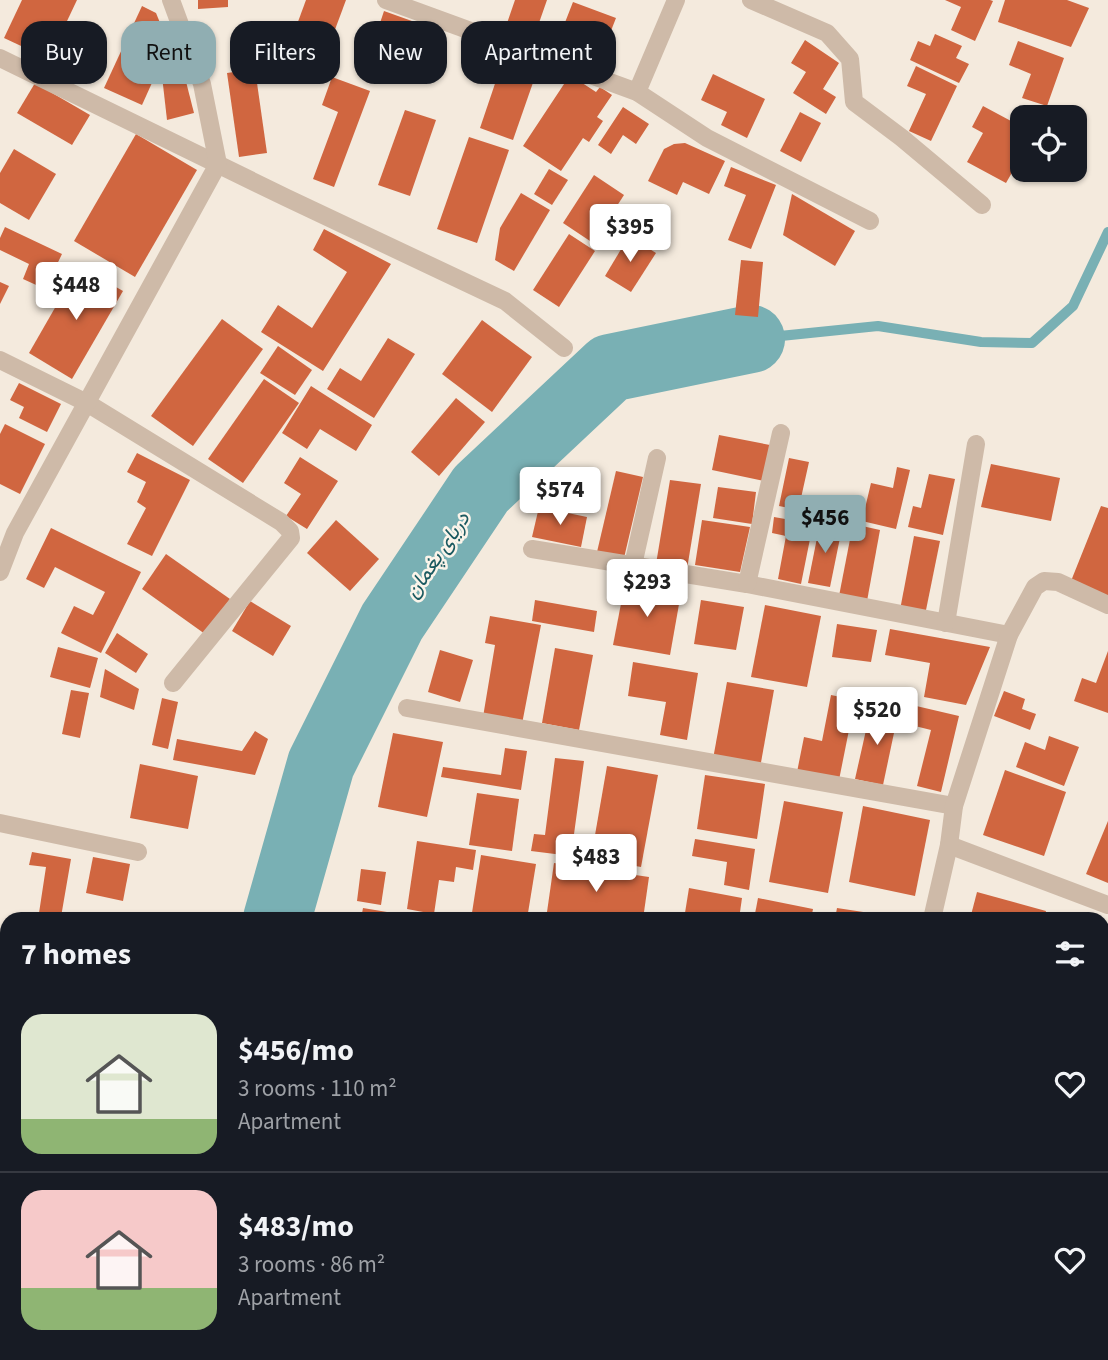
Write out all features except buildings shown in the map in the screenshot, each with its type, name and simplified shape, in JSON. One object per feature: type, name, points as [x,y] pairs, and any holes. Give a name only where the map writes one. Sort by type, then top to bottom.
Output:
[{"type":"street","points":[[0,572],[15,533],[218,164],[202,84],[171,0]]},
{"type":"street","points":[[386,0],[637,92],[707,138],[870,221]]},
{"type":"street","points":[[637,92],[676,0]]},
{"type":"street","points":[[751,0],[827,33],[850,59],[854,102],[982,205]]},
{"type":"street","points":[[0,58],[505,301],[564,348]]},
{"type":"street","points":[[0,360],[87,403],[281,522],[290,531],[291,538],[173,683]]},
{"type":"street","points":[[747,584],[781,433]]},
{"type":"street","points":[[946,623],[976,444]]},
{"type":"street","points":[[633,565],[657,458]]},
{"type":"street","points":[[532,549],[747,584],[1009,635]]},
{"type":"street","points":[[934,912],[949,845],[954,806],[1009,635],[1035,587],[1044,581],[1058,583],[1108,605]]},
{"type":"street","points":[[407,708],[954,806]]},
{"type":"street","points":[[0,823],[138,852]]},
{"type":"street","points":[[949,845],[1108,905]]},
{"type":"waterway","points":[[751,339],[878,326],[981,342],[1032,343],[1073,306],[1108,232]]},
{"type":"waterway","name":"دریای پغمان","points":[[279,912],[321,764],[392,622],[481,489],[610,368],[751,339]]}]
